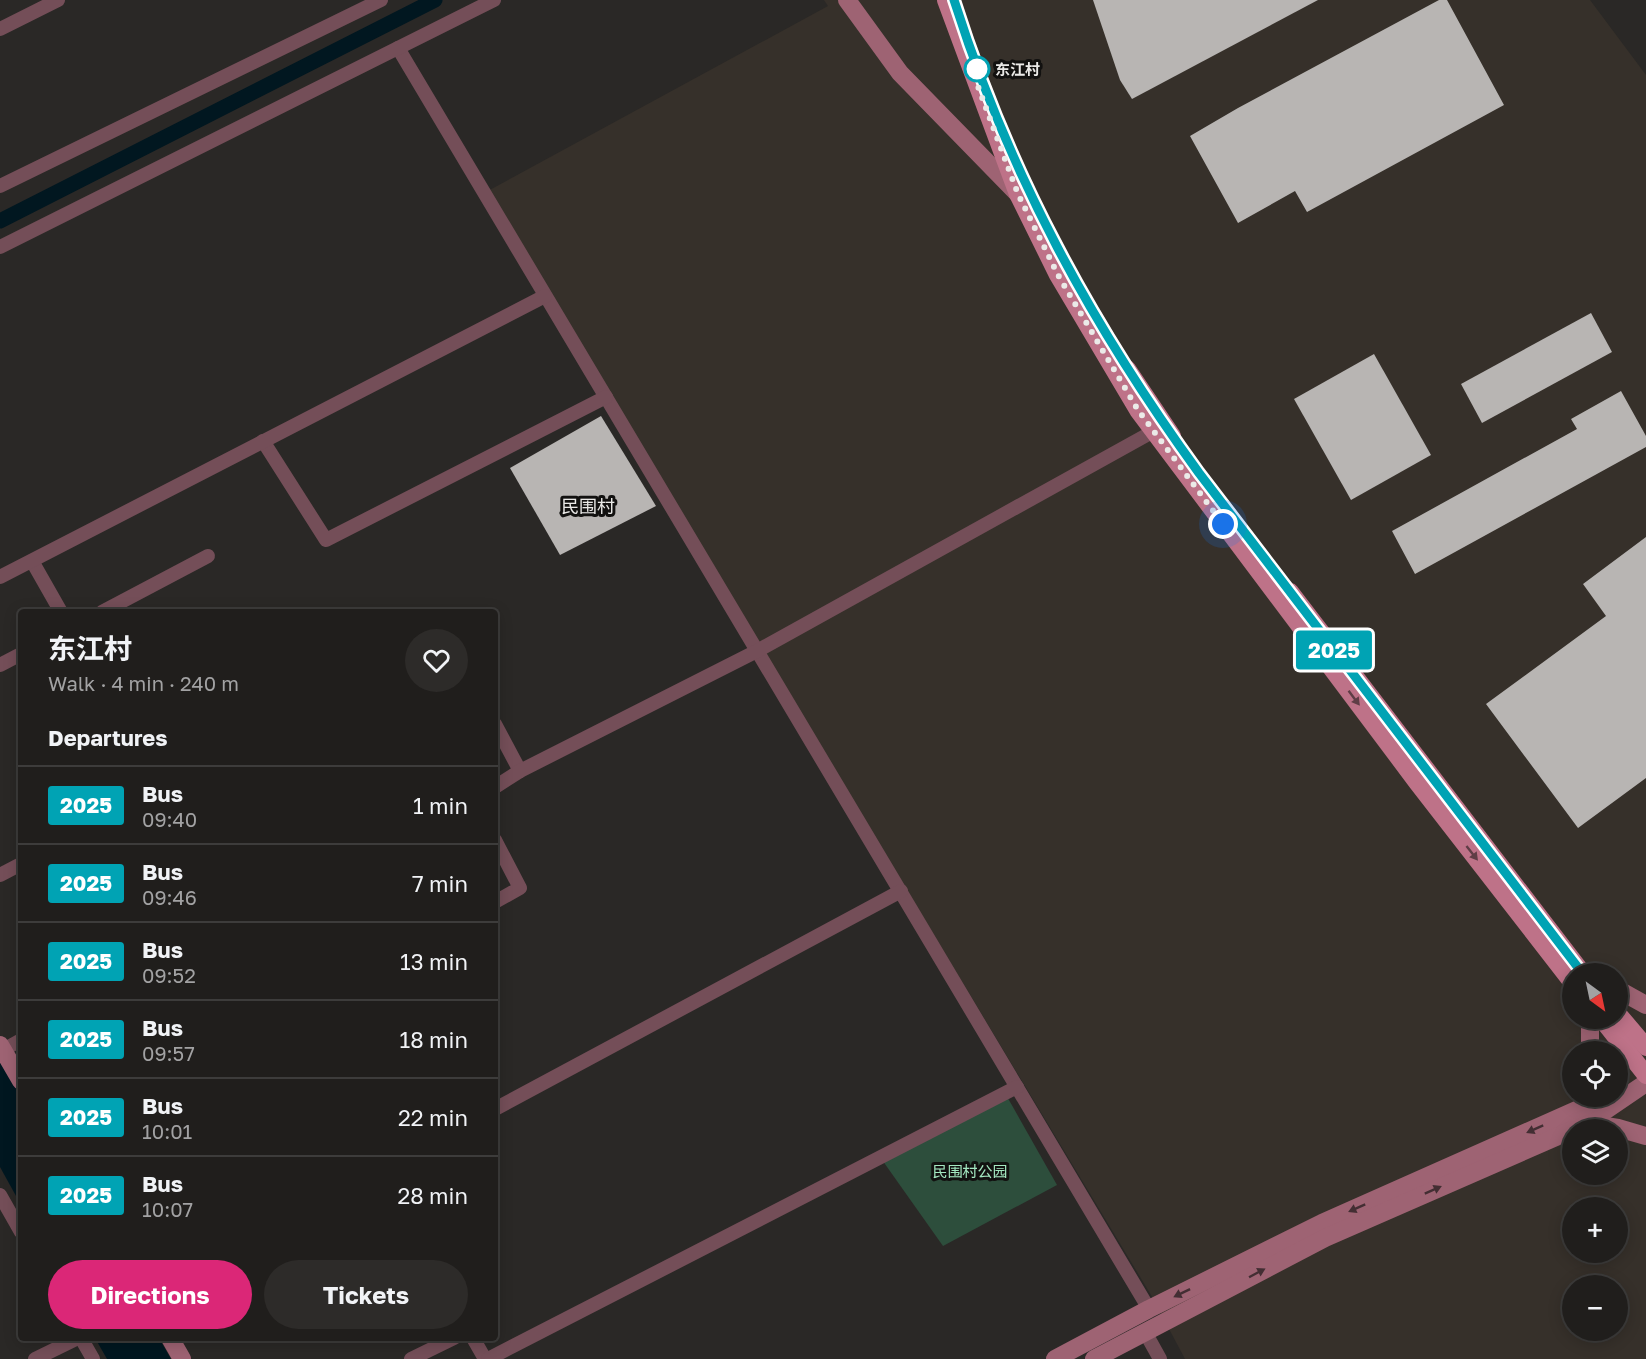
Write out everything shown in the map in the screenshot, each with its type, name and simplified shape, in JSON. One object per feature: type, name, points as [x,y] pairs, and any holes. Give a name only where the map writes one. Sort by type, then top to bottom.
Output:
[{"type":"main road","points":[[847,0],[900,74],[1018,194]]},
{"type":"main road","points":[[946,0],[1018,194],[1058,275],[1138,410],[1417,782],[1568,963]]},
{"type":"main road","points":[[954,0],[982,82],[1026,187],[1083,296],[1119,357],[1199,473],[1568,963]]},
{"type":"main road","points":[[1628,995],[1646,1005]]},
{"type":"main road","points":[[1628,1026],[1646,1047]]},
{"type":"main road","points":[[1610,1029],[1646,1075]]},
{"type":"main road","points":[[1,1047],[18,1076]]},
{"type":"main road","points":[[1628,1089],[1646,1082]]},
{"type":"main road","points":[[1584,1119],[1646,1082]]},
{"type":"main road","points":[[1581,1119],[1595,1107]]},
{"type":"main road","points":[[1055,1359],[1149,1309],[1322,1223],[1562,1130]]},
{"type":"main road","points":[[1094,1359],[1325,1238],[1562,1130]]},
{"type":"main road","points":[[1628,1131],[1646,1136]]},
{"type":"main road","points":[[172,1341],[182,1359]]},
{"type":"street","points":[[0,29],[58,0]]},
{"type":"street","points":[[0,186],[381,0]]},
{"type":"street","points":[[0,247],[494,0]]},
{"type":"street","points":[[398,48],[1149,1309]]},
{"type":"street","points":[[0,577],[545,296]]},
{"type":"street","points":[[263,441],[326,540],[606,397]]},
{"type":"street","points":[[498,785],[520,771],[757,651],[1154,431]]},
{"type":"street","points":[[108,609],[208,556]]},
{"type":"street","points":[[32,561],[59,609]]},
{"type":"street","points":[[0,665],[18,656]]},
{"type":"street","points":[[498,730],[520,771]]},
{"type":"street","points":[[498,846],[520,888],[498,900]]},
{"type":"street","points":[[0,875],[18,866]]},
{"type":"street","points":[[498,1107],[901,891]]},
{"type":"street","points":[[1,1047],[18,1041]]},
{"type":"street","points":[[475,1341],[487,1359],[1017,1087]]},
{"type":"street","points":[[0,1195],[18,1227]]},
{"type":"street","points":[[1145,1332],[1160,1359]]},
{"type":"street","points":[[34,1359],[73,1341]]},
{"type":"street","points":[[82,1341],[93,1359]]},
{"type":"street","points":[[411,1359],[448,1341]]},
{"type":"shaded area","points":[[824,0],[1590,0],[1646,75],[1646,1359],[1185,1359],[1151,1295],[486,192],[828,6]]},
{"type":"green space","name":"民围村公园","points":[[1005,1093],[1057,1185],[943,1246],[880,1157]]},
{"type":"water","points":[[0,1057],[18,1089],[18,1200],[0,1167]]},
{"type":"water","points":[[97,1341],[161,1341],[171,1359],[107,1359]]},
{"type":"building","points":[[1093,0],[1318,0],[1132,99],[1120,80]]},
{"type":"building","points":[[1439,0],[1447,0],[1504,105],[1307,212],[1295,191],[1238,223],[1190,136]]},
{"type":"building","points":[[1591,313],[1612,352],[1482,423],[1461,384]]},
{"type":"building","points":[[1374,354],[1431,455],[1351,500],[1294,399]]},
{"type":"building","points":[[1621,391],[1646,436],[1646,447],[1415,574],[1392,531],[1577,429],[1571,419]]},
{"type":"building","points":[[601,416],[656,506],[560,555],[510,468]]},
{"type":"building","points":[[1646,537],[1646,778],[1578,828],[1486,704],[1606,616],[1583,584]]},
{"type":"waterway","points":[[0,221],[435,0]]},
{"type":"bus line","name":"2025","points":[[954,0],[982,82],[1026,187],[1053,242],[1114,348],[1172,437],[1573,963]]},
{"type":"place","name":"东江村","points":[[977,69]]},
{"type":"district","name":"民围村","points":[[588,506]]},
{"type":"route","points":[[977,69],[970,65],[1018,194],[1058,275],[1138,410],[1223,524]]}]
